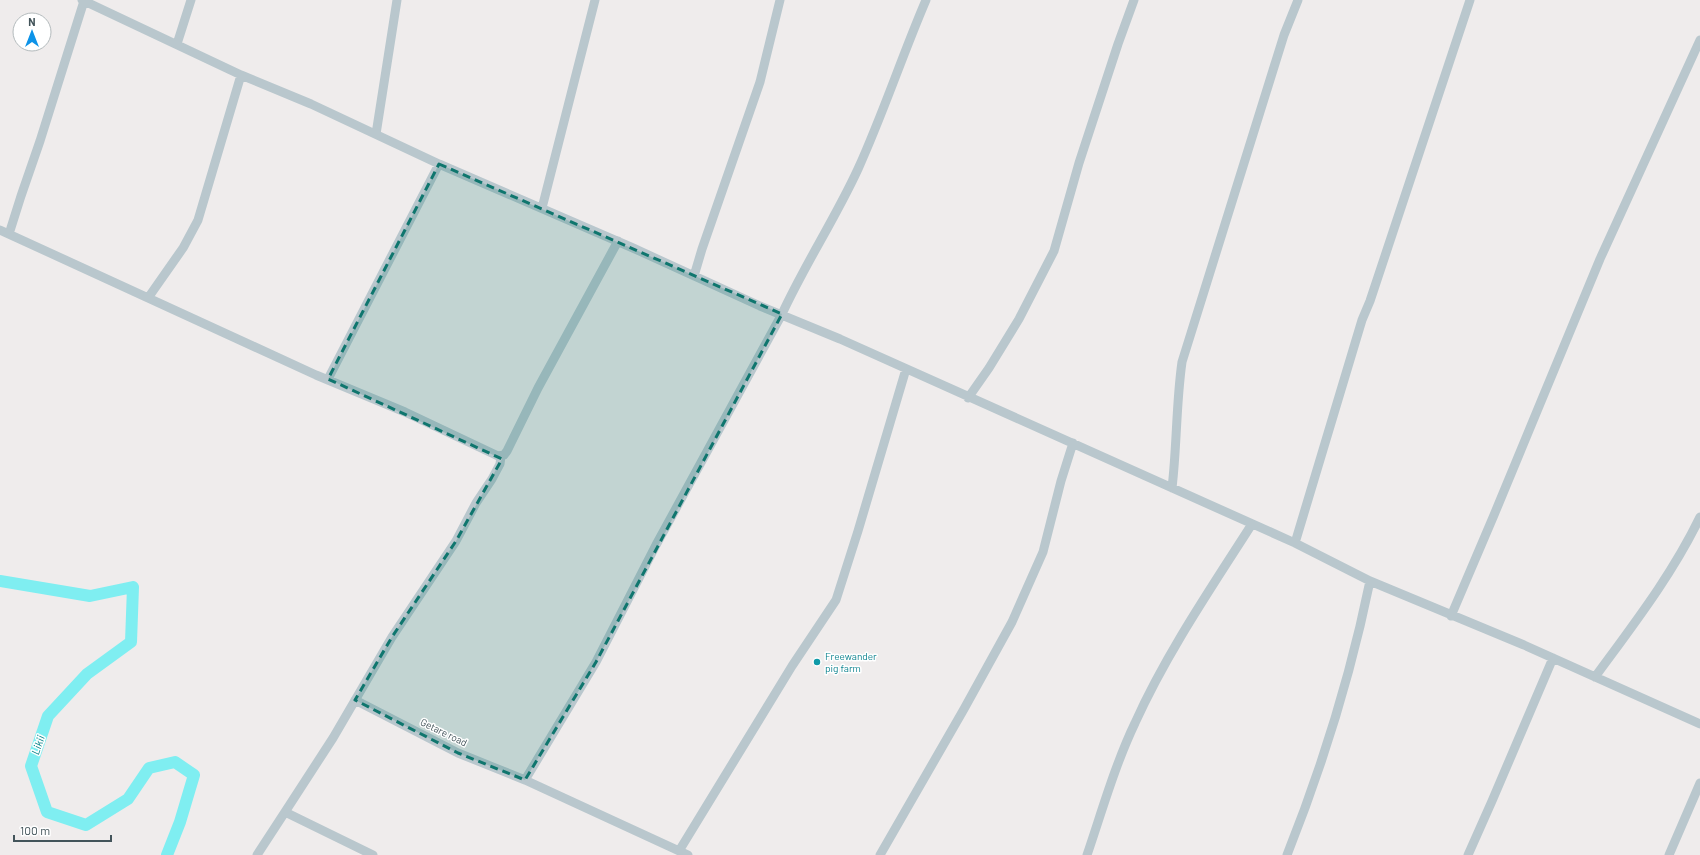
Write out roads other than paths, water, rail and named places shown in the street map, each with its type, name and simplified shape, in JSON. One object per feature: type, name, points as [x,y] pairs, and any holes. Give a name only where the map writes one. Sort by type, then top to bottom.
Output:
[{"type":"street","points":[[177,44],[191,0]]},
{"type":"street","points":[[376,134],[397,0]]},
{"type":"street","points":[[542,208],[595,0]]},
{"type":"street","points":[[694,276],[760,82],[780,0]]},
{"type":"street","points":[[525,780],[596,662],[656,545],[782,314],[800,277],[840,206],[858,168],[926,0]]},
{"type":"street","points":[[968,398],[989,368],[1019,319],[1054,251],[1079,163],[1134,0]]},
{"type":"street","points":[[1172,488],[1176,454],[1178,396],[1182,362],[1284,35],[1298,0]]},
{"type":"street","points":[[1295,543],[1362,320],[1370,301],[1470,0]]},
{"type":"street","points":[[9,234],[40,141],[83,1],[241,75],[310,104],[439,164],[618,241],[1295,543],[1370,581],[1553,658],[1700,724]]},
{"type":"street","points":[[1451,616],[1600,259],[1700,40]]},
{"type":"street","points":[[148,298],[183,248],[198,220],[241,75]]},
{"type":"street","points":[[328,379],[439,164]]},
{"type":"street","points":[[0,230],[328,379],[405,412],[495,456],[501,456],[507,451],[538,388],[618,241]]},
{"type":"street","points":[[675,852],[792,666],[836,600],[906,369]]},
{"type":"street","points":[[880,855],[964,710],[1012,622],[1043,552],[1061,482],[1073,443]]},
{"type":"street","points":[[257,855],[322,755],[392,637],[456,541],[500,464],[501,456]]},
{"type":"street","points":[[1595,677],[1665,579],[1689,540],[1700,517]]},
{"type":"street","points":[[1087,855],[1119,763],[1143,706],[1189,622],[1252,524]]},
{"type":"street","points":[[1287,855],[1312,789],[1327,742],[1352,659],[1370,581]]},
{"type":"street","points":[[1468,855],[1553,658]]},
{"type":"street","name":"Getare road","points":[[355,700],[458,752],[525,780],[675,852],[688,855]]},
{"type":"street","points":[[1669,855],[1700,783]]},
{"type":"street","points":[[285,812],[373,855]]},
{"type":"waterway","name":"Likii","points":[[0,581],[90,596],[133,587],[131,642],[87,674],[48,716],[31,766],[47,812],[86,825],[128,799],[149,768],[175,762],[194,775],[180,822],[167,855]]},
{"type":"place","name":"Freewander pig farm","points":[[817,662]]}]
